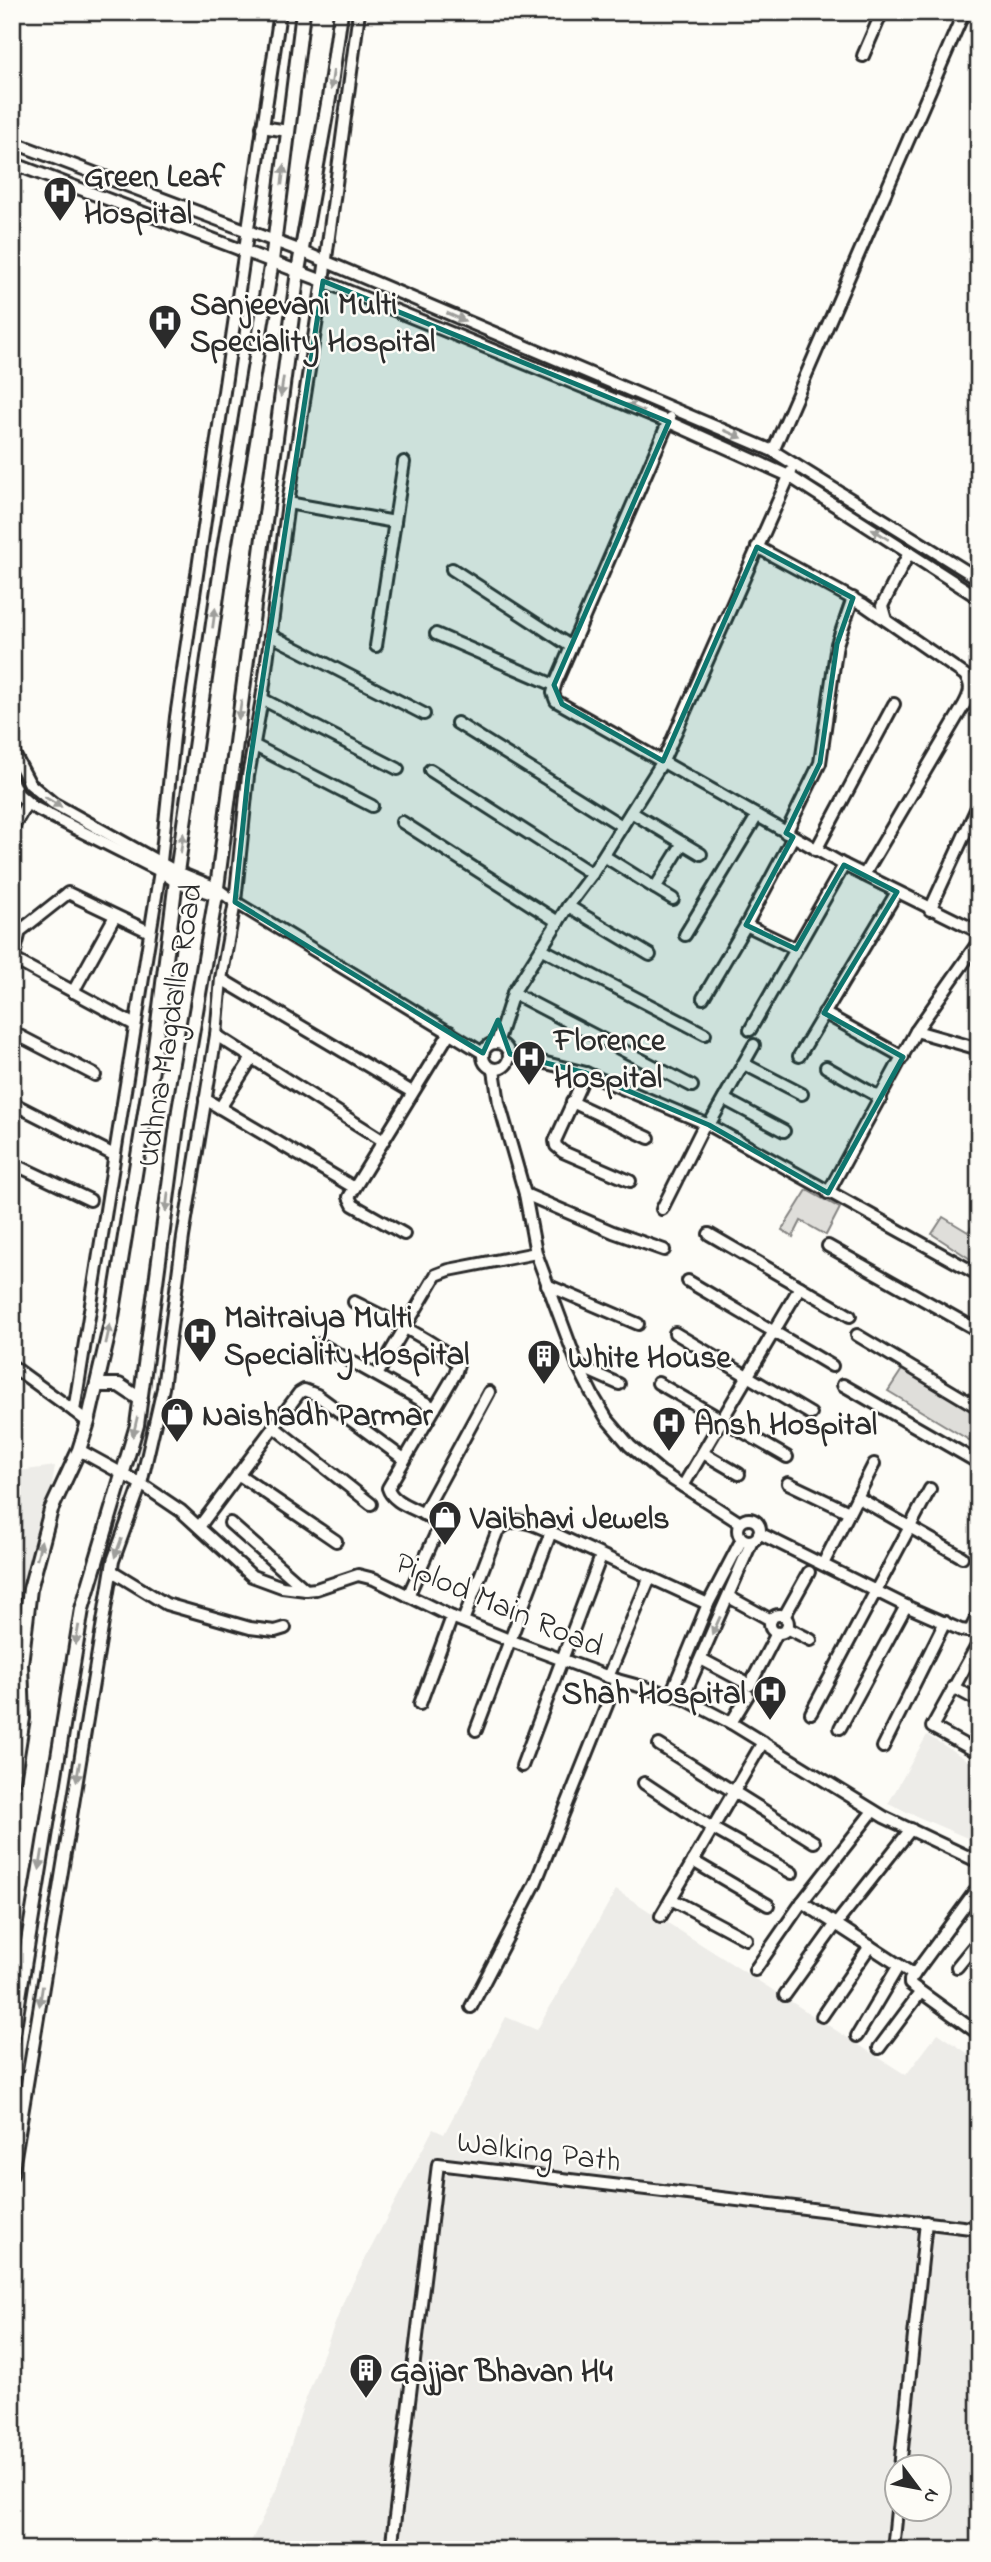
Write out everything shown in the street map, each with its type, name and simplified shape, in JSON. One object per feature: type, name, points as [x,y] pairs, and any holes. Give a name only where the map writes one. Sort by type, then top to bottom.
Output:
[{"type":"main road","name":"Udhna Magdalla Road","points":[[12,1787],[23,1718],[21,1664],[28,1602],[40,1545],[51,1510],[79,1450],[88,1422],[111,1323],[153,1063],[222,561],[272,261],[303,12]]},
{"type":"main road","name":"Udhna Magdalla Road","points":[[12,2040],[82,1609],[136,1424],[179,1110],[216,891],[298,271],[330,98],[341,12]]},
{"type":"main road","points":[[97,1385],[119,1385],[140,1399]]},
{"type":"street","points":[[74,1411],[160,865],[176,717],[279,12]]},
{"type":"street","points":[[12,2175],[111,1571],[141,1484],[163,1388],[183,1237],[216,1035],[221,979],[235,902],[253,745],[326,261],[359,12]]},
{"type":"street","points":[[863,56],[881,12]]},
{"type":"street","points":[[773,451],[964,12]]},
{"type":"street","points":[[262,127],[288,131]]},
{"type":"street","points":[[12,142],[274,243],[302,251],[773,451],[979,579]]},
{"type":"street","points":[[12,163],[298,271],[669,422],[789,476],[979,598]]},
{"type":"street","points":[[673,409],[554,685],[556,701],[816,850],[930,910],[979,932]]},
{"type":"street","points":[[376,646],[404,462]]},
{"type":"street","points":[[497,1043],[513,993],[663,761],[795,463]]},
{"type":"street","points":[[288,503],[395,522]]},
{"type":"street","points":[[757,547],[853,598],[965,675],[971,689],[864,875]]},
{"type":"street","points":[[886,620],[882,606],[909,553]]},
{"type":"street","points":[[452,569],[570,646]]},
{"type":"street","points":[[703,998],[746,925],[820,763],[837,645],[853,598]]},
{"type":"street","points":[[436,634],[554,685]]},
{"type":"street","points":[[270,635],[424,714]]},
{"type":"street","points":[[262,699],[398,769]]},
{"type":"street","points":[[816,850],[894,704]]},
{"type":"street","points":[[457,723],[622,826]]},
{"type":"street","points":[[253,745],[372,806]]},
{"type":"street","points":[[12,750],[30,784],[40,794],[177,876],[216,891],[235,902],[483,1053]]},
{"type":"street","points":[[430,770],[592,874]]},
{"type":"street","points":[[12,782],[27,803],[160,865]]},
{"type":"street","points":[[12,829],[15,816],[27,803]]},
{"type":"street","points":[[930,910],[979,803]]},
{"type":"street","points":[[631,812],[701,854]]},
{"type":"street","points":[[685,935],[757,816]]},
{"type":"street","points":[[402,822],[558,922]]},
{"type":"street","points":[[655,888],[683,843]]},
{"type":"street","points":[[604,856],[673,899]]},
{"type":"street","points":[[750,1030],[844,865]]},
{"type":"street","points":[[799,1056],[897,892]]},
{"type":"street","points":[[135,1025],[13,959],[20,932],[68,893],[150,932]]},
{"type":"street","points":[[568,906],[650,955]]},
{"type":"street","points":[[74,992],[115,916]]},
{"type":"street","points":[[746,925],[796,949]]},
{"type":"street","points":[[828,1193],[916,1031],[979,941]]},
{"type":"street","points":[[542,949],[705,1034]]},
{"type":"street","points":[[221,979],[412,1091]]},
{"type":"street","points":[[513,993],[692,1086]]},
{"type":"street","points":[[824,1013],[903,1057]]},
{"type":"street","points":[[916,1031],[979,1049]]},
{"type":"street","points":[[12,1032],[95,1075]]},
{"type":"street","points":[[404,1234],[353,1205],[349,1197],[450,1032]]},
{"type":"street","points":[[216,1035],[382,1140]]},
{"type":"street","points":[[683,1698],[729,1598],[756,1522],[751,1520],[740,1523],[683,1486],[630,1446],[607,1419],[592,1394],[578,1366],[537,1253],[525,1194],[499,1103],[494,1070],[484,1062],[483,1053],[488,1045],[497,1043],[505,1046],[510,1054],[586,1073],[707,1124],[979,1275]]},
{"type":"street","points":[[662,1209],[707,1124],[754,1045]]},
{"type":"street","points":[[494,1070],[506,1066],[510,1054]]},
{"type":"street","points":[[220,1108],[252,1058]]},
{"type":"street","points":[[744,1064],[802,1094]]},
{"type":"street","points":[[826,1067],[881,1098]]},
{"type":"street","points":[[586,1073],[555,1141],[556,1146],[562,1152],[630,1181]]},
{"type":"street","points":[[205,1099],[353,1187]]},
{"type":"street","points":[[723,1099],[784,1131]]},
{"type":"street","points":[[572,1102],[649,1138]]},
{"type":"street","points":[[12,1103],[114,1155]]},
{"type":"street","points":[[12,1163],[90,1200]]},
{"type":"street","points":[[525,1194],[613,1232],[664,1250]]},
{"type":"street","points":[[709,1234],[850,1316]]},
{"type":"street","points":[[828,1246],[979,1331]]},
{"type":"street","points":[[377,1375],[430,1281],[441,1272],[537,1253]]},
{"type":"street","points":[[688,1281],[832,1366]]},
{"type":"street","points":[[547,1285],[638,1324]]},
{"type":"street","points":[[683,1486],[800,1287]]},
{"type":"street","points":[[354,1302],[405,1328],[450,1356],[458,1365],[391,1480],[388,1492],[437,1523],[438,1532],[408,1596]]},
{"type":"street","points":[[675,1334],[811,1414]]},
{"type":"street","points":[[857,1335],[979,1408]]},
{"type":"street","points":[[320,1344],[435,1408]]},
{"type":"street","points":[[12,1366],[88,1422]]},
{"type":"street","points":[[578,1366],[619,1384]]},
{"type":"street","points":[[657,1383],[787,1457]]},
{"type":"street","points":[[843,1385],[979,1463]]},
{"type":"street","points":[[199,1527],[299,1393],[304,1390],[311,1391],[404,1459]]},
{"type":"street","points":[[423,1514],[489,1392]]},
{"type":"street","points":[[274,1427],[371,1504]]},
{"type":"street","name":"Piplod Main Road","points":[[79,1450],[141,1484],[181,1511],[252,1576],[282,1587],[306,1590],[358,1575],[374,1579],[509,1640],[612,1679],[683,1698],[763,1742],[873,1811],[979,1862]]},
{"type":"street","points":[[703,1453],[739,1474]]},
{"type":"street","points":[[823,1564],[874,1464]]},
{"type":"street","points":[[239,1474],[336,1541]]},
{"type":"street","points":[[788,1483],[849,1512]]},
{"type":"street","points":[[811,1713],[930,1489]]},
{"type":"street","points":[[857,1497],[962,1557]]},
{"type":"street","points":[[420,1704],[494,1539],[508,1522],[522,1521],[551,1532],[708,1605]]},
{"type":"street","points":[[230,1522],[306,1590]]},
{"type":"street","points":[[740,1523],[738,1529],[751,1537],[823,1564],[961,1630],[975,1631],[979,1613]]},
{"type":"street","points":[[476,1730],[551,1532]]},
{"type":"street","points":[[670,1694],[708,1605],[751,1537]]},
{"type":"street","points":[[522,1766],[601,1556]]},
{"type":"street","points":[[111,1571],[166,1604],[250,1629],[275,1631],[285,1628]]},
{"type":"street","points":[[701,1659],[750,1685],[809,1572]]},
{"type":"street","points":[[471,2007],[535,1884],[650,1577]]},
{"type":"street","points":[[729,1598],[771,1620],[770,1628],[782,1626],[811,1640]]},
{"type":"street","points":[[839,1728],[906,1606]]},
{"type":"street","points":[[883,1747],[945,1622]]},
{"type":"street","points":[[979,1642],[932,1729],[979,1753]]},
{"type":"street","points":[[12,1685],[21,1664]]},
{"type":"street","points":[[953,1687],[979,1700]]},
{"type":"street","points":[[731,1723],[748,1695]]},
{"type":"street","points":[[661,1916],[763,1742]]},
{"type":"street","points":[[659,1745],[814,1842]]},
{"type":"street","points":[[644,1783],[712,1828],[792,1873]]},
{"type":"street","points":[[755,1970],[873,1811]]},
{"type":"street","points":[[785,1995],[836,1924],[911,1829]]},
{"type":"street","points":[[693,1861],[768,1905]]},
{"type":"street","points":[[979,1886],[910,1984],[979,2034]]},
{"type":"street","points":[[671,1899],[746,1939]]},
{"type":"street","points":[[803,1902],[914,1975]]},
{"type":"street","points":[[957,1967],[979,1940]]},
{"type":"street","points":[[822,2016],[870,1946]]},
{"type":"street","points":[[857,2036],[899,1965]]},
{"type":"street","points":[[879,2048],[920,1993]]},
{"type":"street","name":"Walking Path","points":[[391,2550],[438,2164],[979,2229]]},
{"type":"street","points":[[901,2454],[927,2222]]},
{"type":"street","points":[[893,2550],[896,2524]]},
{"type":"highlighted area","points":[[323,281],[669,422],[554,685],[562,704],[663,761],[757,547],[853,598],[837,644],[820,763],[786,833],[793,837],[746,925],[796,949],[844,865],[897,892],[824,1013],[903,1057],[828,1193],[709,1125],[586,1073],[510,1054],[498,1020],[483,1053],[235,902],[248,776]]},
{"type":"shaded area","points":[[807,1190],[840,1208],[826,1235],[801,1221],[793,1237],[782,1230]]},
{"type":"shaded area","points":[[943,1217],[968,1232],[973,1225],[979,1229],[978,1264],[932,1234]]},
{"type":"shaded area","points":[[903,1368],[979,1415],[979,1446],[888,1391]]},
{"type":"shaded area","points":[[55,1466],[12,1723],[12,1472]]},
{"type":"shaded area","points":[[927,1735],[979,1767],[979,1843],[888,1804]]},
{"type":"shaded area","points":[[616,1890],[906,2075],[938,2033],[979,2061],[979,2550],[247,2550],[278,2486],[302,2409],[345,2298],[433,2129],[444,2134],[506,2017],[537,2030]]},
{"type":"place","name":"Green Leaf Hospital","points":[[60,223]]},
{"type":"place","name":"Sanjeevani Multi Speciality Hospital","points":[[165,351]]},
{"type":"place","name":"Florence Hospital","points":[[529,1087]]},
{"type":"place","name":"Maitraiya Multi Speciality Hospital","points":[[200,1364]]},
{"type":"place","name":"White House","points":[[544,1386]]},
{"type":"place","name":"Naishadh Parmar","points":[[177,1444]]},
{"type":"place","name":"Ansh Hospital","points":[[669,1453]]},
{"type":"place","name":"Vaibhavi Jewels","points":[[445,1547]]},
{"type":"place","name":"Shah Hospital","points":[[770,1722]]},
{"type":"place","name":"Gajjar Bhavan H4","points":[[366,2400]]}]
